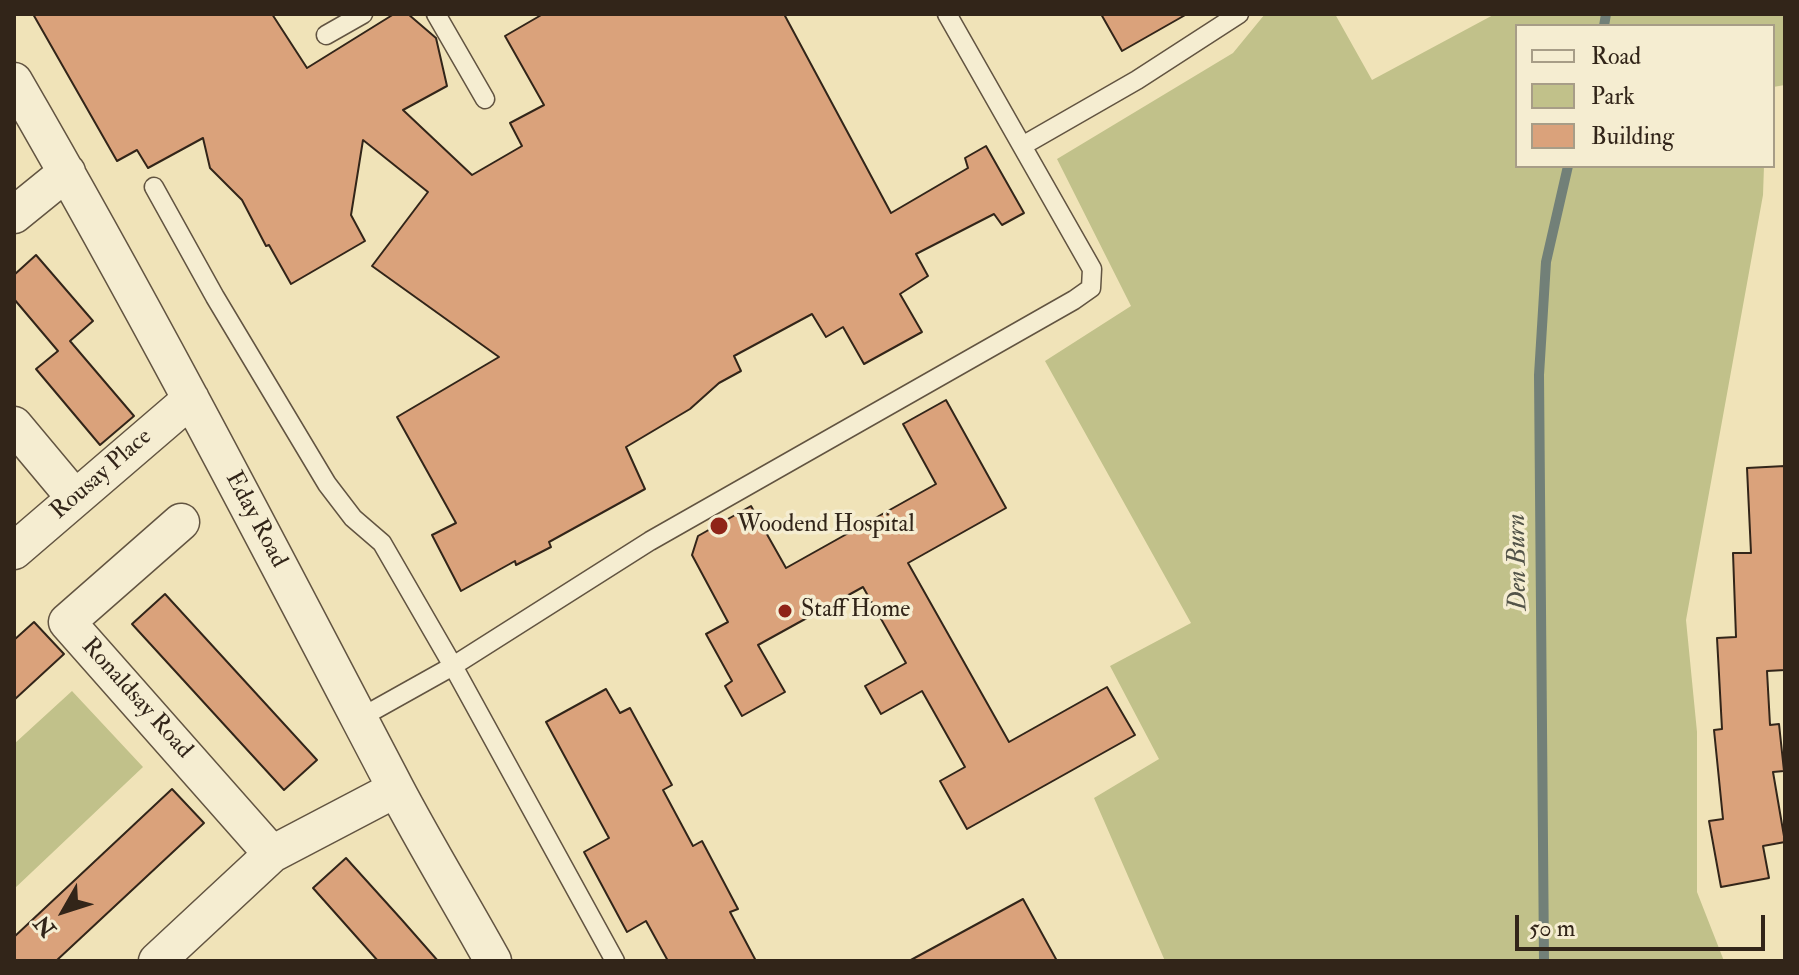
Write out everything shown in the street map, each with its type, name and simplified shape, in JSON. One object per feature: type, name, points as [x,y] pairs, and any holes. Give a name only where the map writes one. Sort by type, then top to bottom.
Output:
[{"type":"street","name":"Eday Road","points":[[14,81],[191,399],[396,789],[493,961]]},
{"type":"street","points":[[14,215],[67,172]]},
{"type":"street","name":"Rousay Place","points":[[14,551],[191,399]]},
{"type":"street","points":[[14,425],[75,498]]},
{"type":"street","name":"Ronaldsay Road","points":[[181,522],[67,622],[272,854]]},
{"type":"street","points":[[157,961],[272,854],[396,789]]},
{"type":"lane","points":[[326,35],[363,14]]},
{"type":"lane","points":[[436,14],[485,99]]},
{"type":"lane","points":[[360,718],[453,666],[650,541],[1091,288],[1092,269],[947,14]]},
{"type":"lane","points":[[1022,146],[1137,80],[1239,14]]},
{"type":"lane","points":[[154,187],[215,297],[327,484],[353,518],[382,543],[615,961]]},
{"type":"green space","points":[[1265,14],[1335,14],[1372,80],[1495,14],[1785,14],[1785,85],[1775,87],[1775,24],[1515,24],[1515,168],[1764,168],[1763,195],[1686,620],[1697,732],[1697,892],[1724,961],[1165,961],[1094,798],[1159,759],[1110,666],[1191,623],[1045,361],[1131,306],[1057,159],[1233,53]]},
{"type":"green space","points":[[72,691],[143,767],[14,889],[14,744]]},
{"type":"building","points":[[33,14],[272,14],[307,68],[394,14],[408,14],[436,38],[447,86],[403,110],[472,175],[522,146],[510,123],[544,105],[505,36],[543,14],[784,14],[891,213],[968,168],[965,158],[986,146],[1024,213],[1002,225],[994,214],[916,254],[928,276],[900,294],[922,332],[864,364],[843,327],[826,337],[812,314],[734,356],[741,371],[719,383],[690,409],[626,447],[645,489],[549,542],[551,547],[516,565],[515,561],[461,591],[432,535],[456,523],[397,417],[499,357],[372,266],[428,192],[363,140],[351,215],[365,241],[291,284],[269,245],[266,246],[242,200],[210,168],[203,138],[148,168],[137,150],[117,161]]},
{"type":"building","points":[[1101,14],[1187,14],[1122,51]]},
{"type":"building","points":[[36,255],[93,321],[70,341],[134,416],[100,445],[36,369],[58,351],[14,299],[14,275]]},
{"type":"building","name":"Staff Home","points":[[946,400],[1006,508],[908,563],[1009,742],[1107,687],[1135,735],[967,829],[940,781],[965,767],[922,691],[881,714],[865,686],[906,663],[863,587],[758,645],[785,692],[742,716],[725,686],[732,681],[706,634],[728,622],[692,555],[698,536],[751,506],[786,568],[936,484],[903,424]]},
{"type":"building","points":[[1785,466],[1785,670],[1767,671],[1770,725],[1779,724],[1784,771],[1773,772],[1785,842],[1763,846],[1769,878],[1721,887],[1709,821],[1723,819],[1714,730],[1722,729],[1717,638],[1736,637],[1733,553],[1751,553],[1747,468]]},
{"type":"building","points":[[165,594],[317,760],[284,790],[132,624]]},
{"type":"building","points":[[34,622],[64,654],[14,700],[14,640]]},
{"type":"building","points":[[606,689],[620,713],[630,708],[672,785],[663,790],[693,846],[702,841],[738,909],[730,912],[756,961],[668,961],[646,921],[627,932],[584,852],[609,838],[546,722]]},
{"type":"building","points":[[172,789],[204,823],[56,961],[14,961],[14,937]]},
{"type":"building","points":[[346,858],[438,961],[378,961],[313,888]]},
{"type":"building","points":[[1023,899],[1057,961],[909,961]]},
{"type":"waterway","name":"Den Burn","points":[[1604,24],[1606,14]]},
{"type":"waterway","name":"Den Burn","points":[[1544,961],[1539,375],[1546,262],[1568,168]]},
{"type":"place","name":"Woodend Hospital","points":[[719,526]]},
{"type":"place","name":"Staff Home","points":[[785,611]]}]
